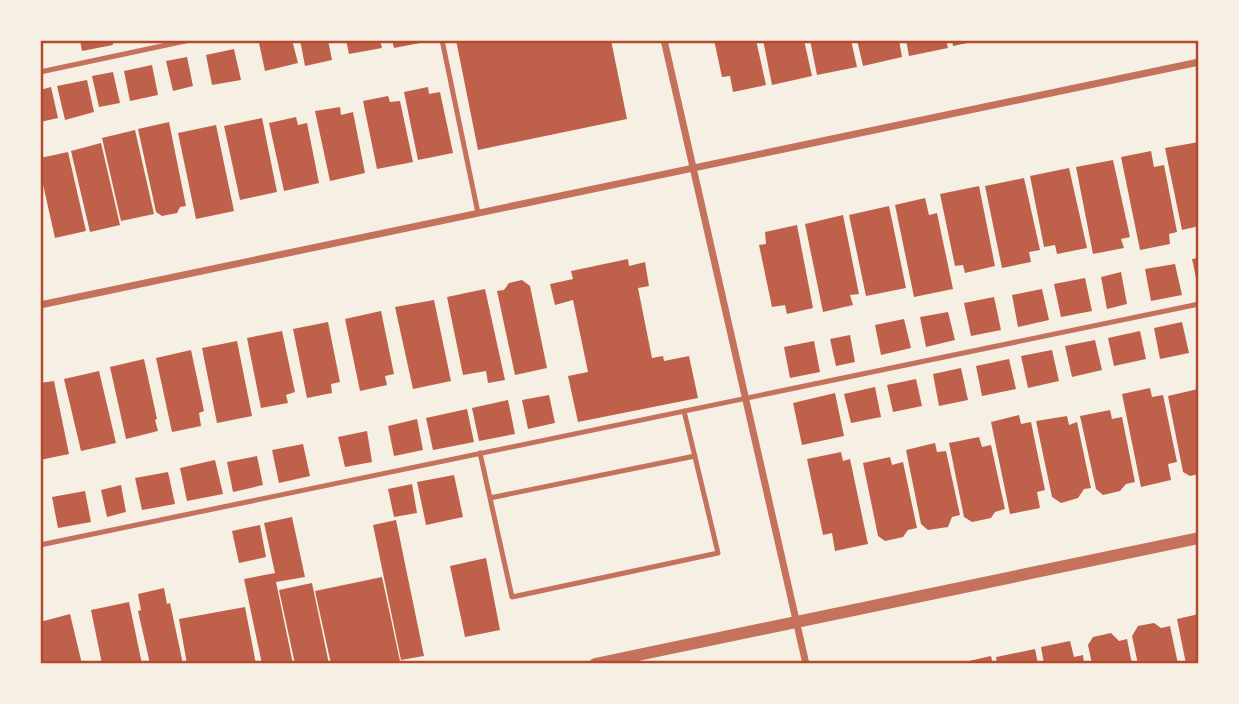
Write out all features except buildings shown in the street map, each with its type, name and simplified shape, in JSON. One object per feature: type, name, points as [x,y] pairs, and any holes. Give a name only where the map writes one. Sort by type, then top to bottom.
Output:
[{"type":"street","points":[[664,40],[806,664]]},
{"type":"street","points":[[40,305],[1199,62]]},
{"type":"street","points":[[595,664],[1199,538]]},
{"type":"lane","points":[[40,72],[190,40]]},
{"type":"lane","points":[[442,40],[478,213]]},
{"type":"lane","points":[[40,545],[1199,304]]},
{"type":"lane","points":[[480,453],[512,597],[719,553],[684,411]]},
{"type":"lane","points":[[490,498],[695,456]]}]
